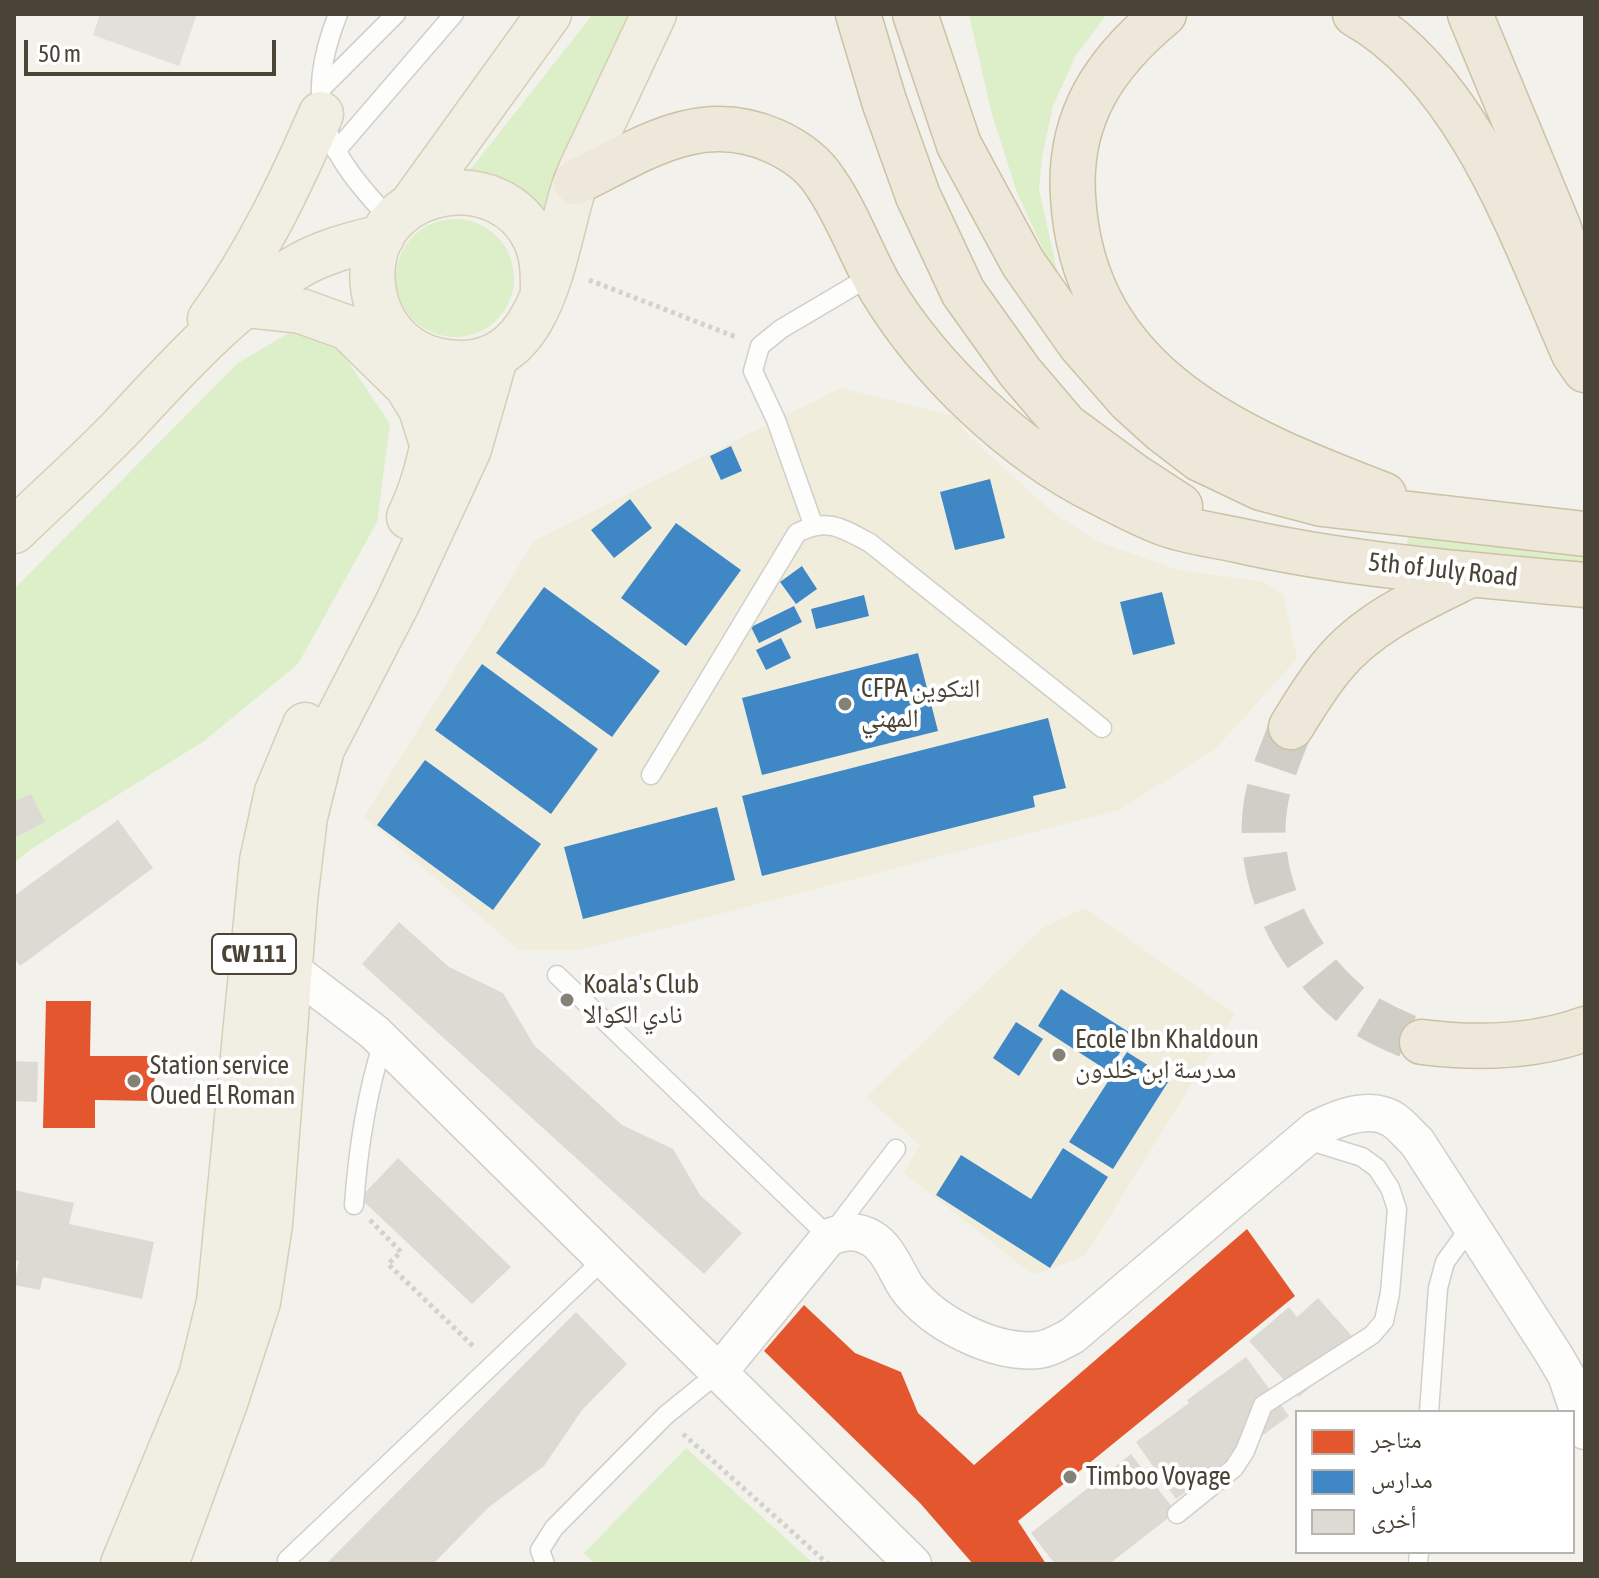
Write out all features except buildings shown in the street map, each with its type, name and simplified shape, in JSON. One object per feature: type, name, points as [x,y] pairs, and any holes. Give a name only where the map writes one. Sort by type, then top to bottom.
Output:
[{"type":"highway","points":[[858,14],[884,101],[918,196],[963,292],[1020,372],[1066,426],[1146,484],[1194,515],[1301,554]]},
{"type":"highway","points":[[915,14],[959,145],[1023,263],[1080,344],[1129,400],[1162,430],[1200,459],[1261,488],[1322,504],[1499,525]]},
{"type":"highway","points":[[1164,14],[1126,49],[1098,83],[1075,147],[1072,183],[1077,239],[1083,267],[1109,320],[1162,380],[1248,438],[1386,496],[1499,525]]},
{"type":"highway","points":[[1355,14],[1409,52],[1449,103],[1499,183],[1574,354],[1585,370]]},
{"type":"highway","points":[[1470,14],[1558,226],[1585,306]]},
{"type":"highway","points":[[576,182],[664,139],[706,127],[760,134],[787,146],[807,161],[824,180],[874,274],[905,324],[938,365],[1036,455],[1098,493],[1166,524],[1301,554]]},
{"type":"highway","name":"5th of July Road","points":[[1499,525],[1585,534]]},
{"type":"highway","name":"5th of July Road","points":[[1301,554],[1585,585]]},
{"type":"highway","points":[[1291,727],[1335,662],[1372,630],[1418,600],[1487,576]]},
{"type":"highway","points":[[1422,1042],[1461,1047],[1501,1046],[1546,1040],[1585,1029]]},
{"type":"main road","points":[[549,14],[395,221],[373,263],[373,290],[381,316],[397,338],[419,354],[445,363],[471,363],[496,355],[518,340],[534,318],[576,182],[654,14]]},
{"type":"main road","points":[[175,368],[257,246],[326,118]]},
{"type":"main road","points":[[14,531],[118,431],[175,368],[245,305],[297,267],[395,221],[438,193],[466,191],[494,199],[517,214],[534,237],[547,279]]},
{"type":"main road","points":[[245,305],[301,311],[348,328],[407,386],[421,409],[433,446]]},
{"type":"main road","points":[[166,1564],[258,1302],[270,1224],[295,900],[305,817],[322,749],[397,604],[469,449],[496,355]]},
{"type":"main road","name":"CW 111","points":[[123,1564],[201,1376],[219,1302],[262,861],[277,792],[299,738],[420,494],[433,446],[445,363]]},
{"type":"street","points":[[291,969],[383,1042],[913,1564]]},
{"type":"street","points":[[719,1372],[829,1237],[850,1231],[872,1238],[887,1253],[918,1302],[952,1328],[1008,1348],[1040,1350],[1072,1336],[1316,1129],[1342,1116],[1370,1114],[1392,1118],[1417,1142],[1566,1375],[1585,1431]]},
{"type":"lane","points":[[338,14],[326,50],[326,118],[355,181],[395,221]]},
{"type":"lane","points":[[326,118],[396,14]]},
{"type":"lane","points":[[326,118],[454,14]]},
{"type":"lane","points":[[813,524],[776,420],[753,371],[760,346],[781,329],[874,274]]},
{"type":"lane","points":[[651,775],[797,533],[813,524],[840,526],[870,543],[1102,728]]},
{"type":"lane","points":[[557,975],[829,1237],[896,1149]]},
{"type":"lane","points":[[354,1205],[362,1127],[383,1042]]},
{"type":"lane","points":[[1177,1514],[1234,1468],[1245,1451],[1263,1405],[1372,1335],[1384,1321],[1390,1293],[1397,1209],[1390,1188],[1377,1168],[1362,1157],[1304,1139]]},
{"type":"lane","points":[[1429,1410],[1438,1288],[1445,1262],[1472,1225]]},
{"type":"lane","points":[[287,1560],[604,1259]]},
{"type":"lane","points":[[545,1564],[540,1550],[554,1528],[666,1415],[719,1372]]},
{"type":"path","points":[[547,279],[760,346]]},
{"type":"path","points":[[354,1205],[401,1252],[388,1264],[453,1327]]},
{"type":"path","points":[[666,1415],[688,1440],[828,1564]]},
{"type":"shaded area","points":[[100,14],[197,14],[179,66],[93,35]]},
{"type":"shaded area","name":"CFPA التكوين المهني","points":[[841,388],[954,416],[970,437],[1056,515],[1097,541],[1178,570],[1261,581],[1283,594],[1297,659],[1215,749],[1119,810],[581,950],[519,950],[364,817],[534,541]]},
{"type":"shaded area","name":"Ecole Ibn Khaldoun مدرسة ابن خلدون","points":[[1085,908],[1235,1014],[1085,1256],[1033,1275],[904,1173],[920,1145],[866,1097],[1044,927]]},
{"type":"green space","points":[[593,14],[640,14],[539,223],[466,175]]},
{"type":"green space","points":[[969,14],[1107,14],[1075,57],[1053,106],[1042,157],[1039,189],[1061,289],[1016,190],[991,111]]},
{"type":"green space","points":[[455,219],[478,223],[497,236],[510,255],[514,278],[510,301],[497,320],[478,333],[455,337],[432,333],[413,320],[400,301],[396,278],[400,255],[413,236],[432,223]]},
{"type":"green space","points":[[292,331],[341,351],[390,424],[377,522],[298,664],[204,741],[31,849],[14,863],[14,589],[238,363]]},
{"type":"green space","points":[[1408,533],[1585,554],[1585,568],[1407,546]]},
{"type":"green space","points":[[686,1448],[814,1564],[595,1564],[584,1553]]},
{"type":"tunnel","points":[[1291,727],[1269,788],[1264,826],[1265,855],[1281,912],[1311,963],[1351,1005],[1376,1022],[1422,1042]]},
{"type":"place","name":"CFPA التكوين المهني","points":[[845,704]]},
{"type":"place","name":"Koala's Club نادي الكوالا","points":[[567,1000]]},
{"type":"place","name":"Ecole Ibn Khaldoun مدرسة ابن خلدون","points":[[1059,1055]]},
{"type":"place","name":"Station service Oued El Roman","points":[[134,1081]]},
{"type":"place","name":"Timboo Voyage","points":[[1070,1477]]}]
